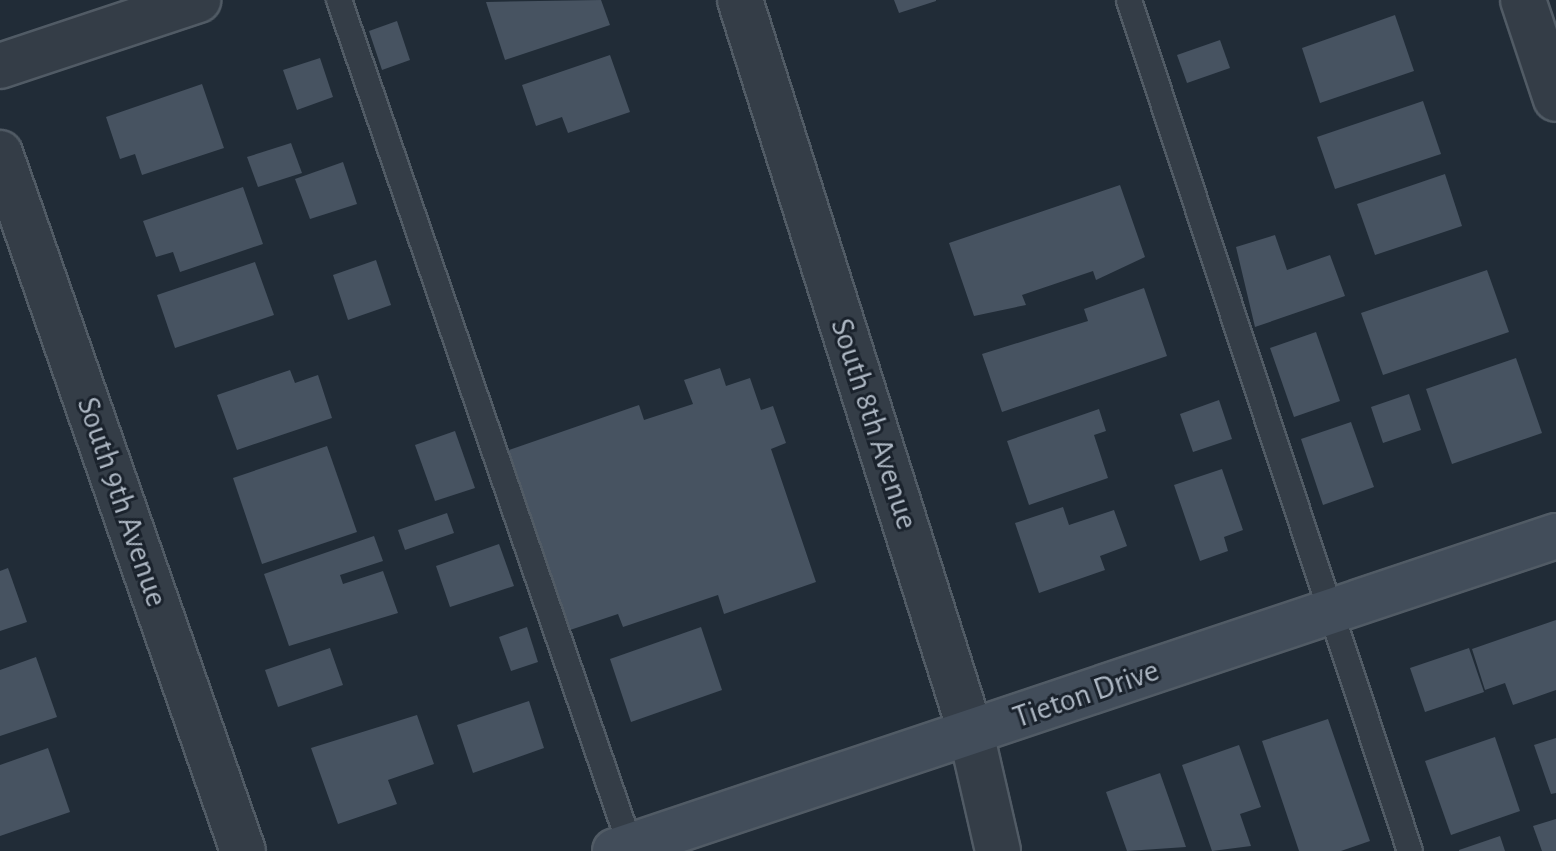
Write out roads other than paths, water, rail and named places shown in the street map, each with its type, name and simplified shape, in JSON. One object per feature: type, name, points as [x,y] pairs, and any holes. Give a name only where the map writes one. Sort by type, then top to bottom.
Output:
[{"type":"main road","name":"Tieton Drive","points":[[626,849],[1556,536]]},
{"type":"street","points":[[0,66],[198,0]]},
{"type":"street","name":"South 8th Avenue","points":[[740,0],[971,733],[998,851]]},
{"type":"street","points":[[1523,0],[1556,99]]},
{"type":"street","name":"South 9th Avenue","points":[[0,153],[243,851]]},
{"type":"lane","points":[[339,0],[626,849]]},
{"type":"lane","points":[[1129,0],[1410,851]]}]
